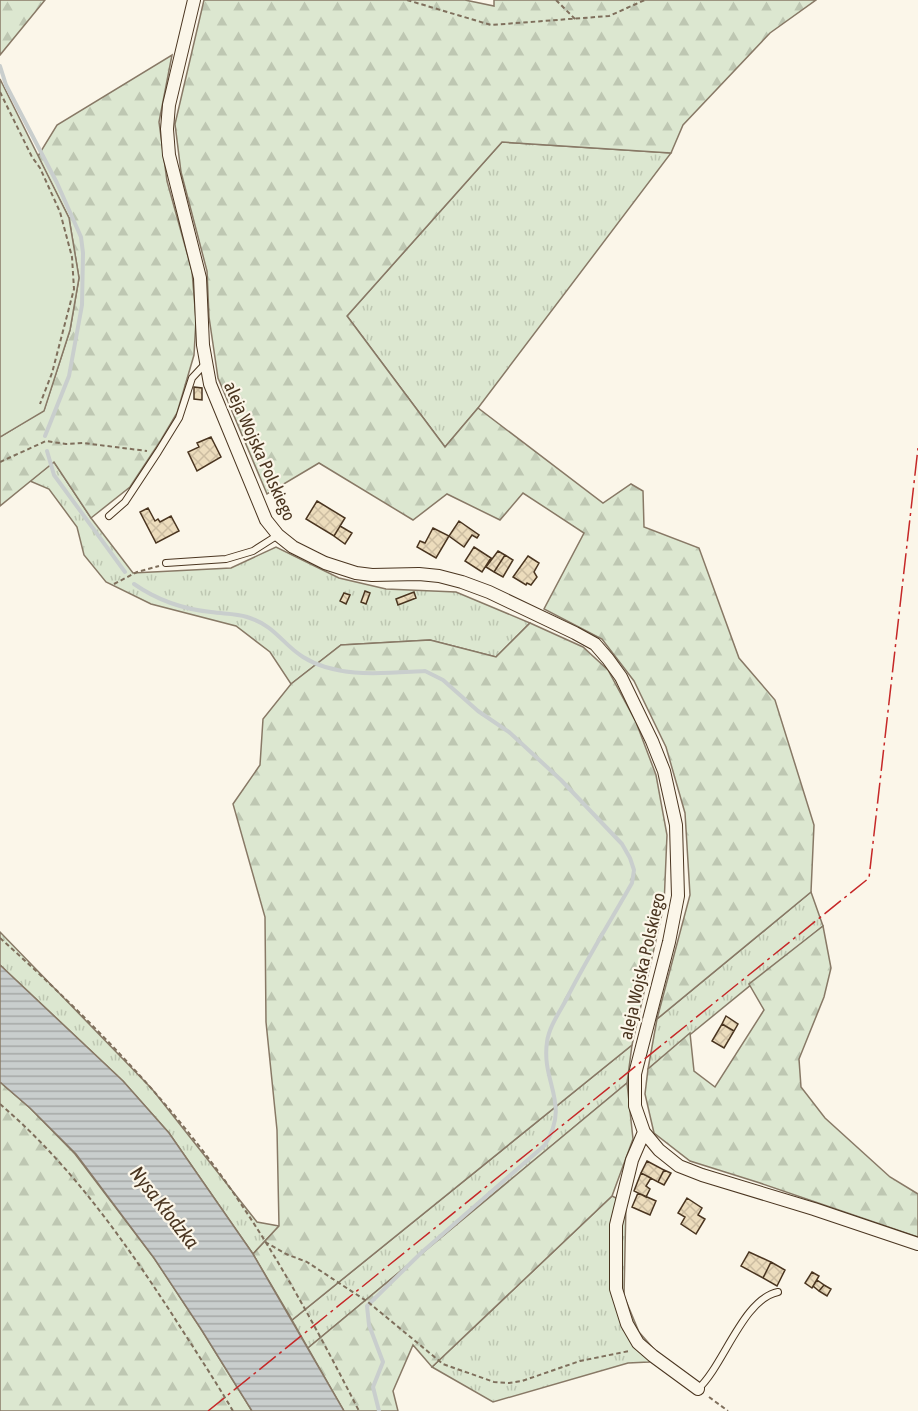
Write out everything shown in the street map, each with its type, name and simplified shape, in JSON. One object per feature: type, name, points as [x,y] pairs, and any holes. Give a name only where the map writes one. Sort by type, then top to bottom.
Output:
[{"type":"street","name":"aleja Wojska Polskiego","points":[[194,0],[169,105],[167,129],[169,155],[200,278],[203,345],[210,384],[267,520],[278,535],[308,555],[343,570],[372,575],[439,576],[489,592],[595,644],[621,678],[664,771],[676,825],[678,896],[669,942],[635,1074],[635,1106],[644,1132]]},
{"type":"street","points":[[698,1389],[638,1343],[627,1324],[616,1288],[616,1225],[632,1160],[644,1132],[659,1150],[679,1166],[918,1244]]},
{"type":"lane","points":[[108,516],[125,502],[158,452],[179,418],[192,378],[206,362]]},
{"type":"lane","points":[[166,563],[226,559],[253,551],[278,535]]},
{"type":"lane","points":[[698,1389],[710,1378],[756,1304],[767,1294],[778,1292]]},
{"type":"path","points":[[407,0],[490,25],[609,16],[645,0]]},
{"type":"path","points":[[556,0],[576,20]]},
{"type":"path","points":[[0,92],[60,212],[72,257],[74,289],[52,374],[40,404]]},
{"type":"path","points":[[0,462],[46,441],[66,444],[83,442],[158,452]]},
{"type":"path","points":[[114,584],[137,572],[166,563]]},
{"type":"path","points":[[0,938],[118,1051],[166,1105],[216,1168],[311,1317],[359,1411]]},
{"type":"path","points":[[0,1104],[74,1179],[141,1266],[233,1411]]},
{"type":"path","points":[[265,1242],[286,1254],[307,1262],[368,1302],[443,1364],[494,1382],[522,1381],[580,1361],[628,1352],[638,1343]]},
{"type":"path","points":[[698,1389],[728,1411]]},
{"type":"green space","points":[[0,0],[45,0],[0,55]]},
{"type":"green space","points":[[204,0],[465,0],[494,6],[494,0],[816,0],[770,33],[683,125],[671,153],[502,142],[347,316],[445,447],[478,408],[603,503],[631,484],[643,491],[644,527],[699,548],[739,658],[775,700],[814,825],[811,892],[657,1019],[690,895],[685,813],[666,747],[634,681],[602,639],[544,609],[584,533],[523,493],[500,520],[447,494],[413,520],[319,463],[267,494],[218,378],[209,317],[207,271],[181,172],[175,124]]},
{"type":"green space","points":[[172,55],[159,122],[167,181],[192,271],[196,320],[194,355],[177,413],[130,487],[91,518],[54,462],[0,506],[0,437],[44,410],[70,330],[79,278],[69,218],[38,156],[57,125]]},
{"type":"green space","points":[[0,79],[69,218],[79,278],[70,330],[44,411],[0,437]]},
{"type":"green space","points":[[502,142],[671,153],[478,408],[445,447],[347,316]]},
{"type":"green space","points":[[54,462],[91,518],[133,573],[231,568],[276,547],[339,578],[386,589],[456,592],[530,623],[496,657],[430,640],[341,645],[291,684],[270,652],[236,626],[151,604],[106,582],[84,555],[77,527],[49,489],[30,481]]},
{"type":"green space","points":[[530,623],[583,647],[608,670],[636,722],[656,775],[667,835],[664,905],[632,1045],[292,1320],[253,1254],[279,1226],[277,1130],[266,1022],[265,917],[233,804],[260,765],[263,719],[291,684],[341,645],[430,640],[496,657]]},
{"type":"green space","points":[[811,892],[823,926],[648,1069],[657,1019]]},
{"type":"green space","points":[[823,926],[831,968],[824,997],[799,1059],[801,1087],[825,1118],[890,1177],[918,1194],[918,1237],[690,1161],[654,1133],[645,1094],[648,1069],[690,1033],[694,1071],[715,1087],[764,1010],[749,984]]},
{"type":"green space","points":[[0,932],[152,1089],[257,1222],[279,1226],[253,1254],[169,1133],[123,1081],[0,965]]},
{"type":"green space","points":[[632,1045],[627,1083],[308,1348],[292,1320]]},
{"type":"green space","points":[[0,1082],[30,1108],[75,1154],[154,1258],[252,1411],[0,1411]]},
{"type":"green space","points":[[627,1083],[633,1139],[612,1196],[432,1367],[413,1345],[393,1391],[398,1411],[344,1411],[308,1348]]},
{"type":"green space","points":[[612,1196],[626,1203],[624,1296],[639,1332],[660,1356],[649,1362],[628,1363],[493,1402],[432,1367]]},
{"type":"water","name":"Nysa Kłodzka","points":[[0,965],[123,1081],[169,1133],[253,1254],[344,1411],[252,1411],[154,1258],[76,1154],[0,1082]]},
{"type":"building","points":[[194,387],[202,388],[202,400],[194,399]]},
{"type":"building","points":[[211,437],[221,457],[197,471],[188,452],[199,447],[197,443]]},
{"type":"building","points":[[317,501],[345,518],[334,536],[306,519]]},
{"type":"building","points":[[148,508],[155,521],[158,519],[160,522],[171,516],[179,531],[156,543],[140,512]]},
{"type":"building","points":[[459,521],[479,535],[477,538],[472,535],[464,547],[449,536]]},
{"type":"building","points":[[340,526],[352,533],[345,544],[334,536]]},
{"type":"building","points":[[433,528],[449,536],[436,558],[417,547],[420,541],[425,543]]},
{"type":"building","points":[[474,547],[491,558],[482,572],[465,561]]},
{"type":"building","points":[[498,551],[505,555],[494,572],[486,567]]},
{"type":"building","points":[[505,555],[513,560],[503,577],[494,572]]},
{"type":"building","points":[[528,556],[539,563],[534,572],[537,577],[531,585],[527,583],[526,585],[513,577]]},
{"type":"building","points":[[365,591],[370,593],[366,604],[361,602]]},
{"type":"building","points":[[414,592],[416,598],[398,605],[396,599]]},
{"type":"building","points":[[344,593],[350,595],[346,604],[340,601]]},
{"type":"building","points":[[726,1016],[738,1024],[734,1031],[722,1024]]},
{"type":"building","points":[[722,1024],[734,1031],[724,1048],[712,1041]]},
{"type":"building","points":[[647,1161],[664,1170],[658,1182],[641,1173]]},
{"type":"building","points":[[664,1170],[671,1173],[664,1185],[658,1182]]},
{"type":"building","points":[[641,1173],[651,1178],[646,1186],[650,1189],[646,1197],[634,1191]]},
{"type":"building","points":[[638,1193],[656,1201],[650,1215],[632,1207]]},
{"type":"building","points":[[687,1198],[702,1208],[698,1215],[705,1219],[696,1234],[681,1224],[685,1217],[678,1213]]},
{"type":"building","points":[[749,1252],[771,1262],[763,1278],[741,1266]]},
{"type":"building","points":[[771,1262],[785,1270],[777,1286],[763,1278]]},
{"type":"building","points":[[812,1272],[819,1276],[812,1288],[805,1283]]},
{"type":"building","points":[[817,1280],[824,1285],[819,1291],[813,1286]]},
{"type":"building","points":[[824,1285],[831,1289],[827,1296],[819,1291]]},
{"type":"waterway","points":[[0,66],[6,85],[57,183],[81,237],[83,253],[82,305],[69,376],[45,436]]},
{"type":"waterway","points":[[47,451],[54,475],[125,572]]},
{"type":"waterway","points":[[134,584],[152,595],[180,606],[200,611],[238,615],[257,621],[272,630],[303,657],[331,669],[362,673],[425,671],[443,680],[478,711],[509,732],[561,780],[622,844],[634,870],[632,883],[550,1031],[546,1056],[554,1093],[555,1117],[545,1145],[421,1253],[367,1306],[369,1325],[383,1362],[373,1387],[379,1411]]},
{"type":"power","points":[[208,1411],[869,878],[918,448]]}]
